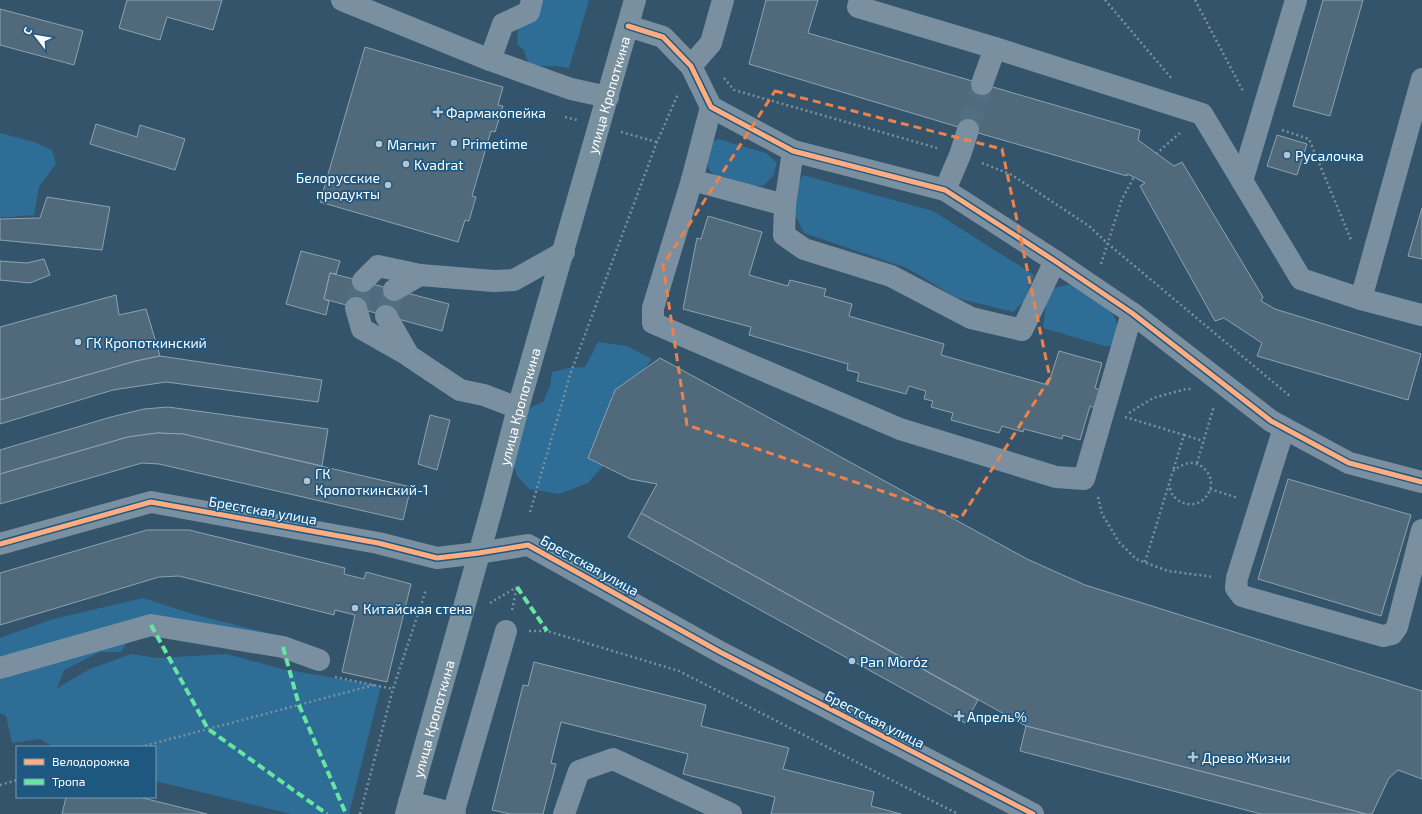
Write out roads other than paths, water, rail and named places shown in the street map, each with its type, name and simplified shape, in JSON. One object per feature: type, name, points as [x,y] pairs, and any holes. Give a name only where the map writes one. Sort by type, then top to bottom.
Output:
[{"type":"main road","name":"улица Кропоткина","points":[[408,808],[518,408],[564,252],[635,0]]},
{"type":"street","points":[[342,0],[392,10],[490,60],[572,89],[608,97]]},
{"type":"street","points":[[490,60],[503,24],[529,12],[532,0]]},
{"type":"street","points":[[691,66],[711,44],[723,0]]},
{"type":"street","points":[[860,0],[858,7],[995,48],[1202,114],[1301,279],[1422,316]]},
{"type":"street","points":[[1242,181],[1296,0]]},
{"type":"street","points":[[628,26],[663,37],[691,66],[711,107],[793,151],[945,190],[1132,313],[1271,421],[1350,463],[1422,482]]},
{"type":"street","points":[[982,84],[995,48]]},
{"type":"street","points":[[1361,298],[1422,79]]},
{"type":"street","points":[[711,107],[692,180],[653,308],[653,323],[900,429],[1056,477],[1084,479],[1132,313]]},
{"type":"street","points":[[945,190],[960,155],[968,130]]},
{"type":"street","points":[[793,151],[785,205],[784,235],[804,249],[891,276],[971,318],[1022,330],[1055,261]]},
{"type":"street","points":[[692,180],[785,205]]},
{"type":"street","points":[[362,281],[378,266],[420,275],[494,281],[514,280],[564,252]]},
{"type":"street","points":[[394,290],[420,275]]},
{"type":"street","points":[[356,308],[362,329],[408,356],[460,390],[484,395],[518,408]]},
{"type":"street","points":[[386,316],[408,356]]},
{"type":"street","points":[[1284,428],[1237,578],[1236,588],[1242,596],[1383,636],[1392,634],[1397,627],[1422,530]]},
{"type":"street","name":"Брестская улица","points":[[0,544],[151,502],[378,543],[437,558],[528,545],[720,652],[1032,814]]},
{"type":"street","points":[[0,668],[152,625],[283,647],[319,660]]},
{"type":"street","points":[[408,808],[454,814],[506,631]]},
{"type":"street","points":[[564,814],[579,771],[613,759],[731,814]]},
{"type":"tunnel","points":[[968,130],[982,84]]},
{"type":"tunnel","points":[[356,308],[363,281]]},
{"type":"tunnel","points":[[386,316],[394,290]]},
{"type":"place","name":"Фармакопейка","points":[[438,112]]},
{"type":"place","name":"Primetime","points":[[454,143]]},
{"type":"place","name":"Магнит","points":[[379,144]]},
{"type":"place","name":"Русалочка","points":[[1287,155]]},
{"type":"place","name":"Kvadrat","points":[[406,164]]},
{"type":"place","name":"Белорусские продукты","points":[[388,185]]},
{"type":"place","name":"ГК Кропоткинский","points":[[78,342]]},
{"type":"place","name":"ГК Кропоткинский-1","points":[[307,481]]},
{"type":"place","name":"Китайская стена","points":[[355,608]]},
{"type":"place","name":"Pan Moróz","points":[[852,661]]},
{"type":"place","name":"Апрель%","points":[[959,716]]},
{"type":"place","name":"Древо Жизни","points":[[1193,757]]}]
